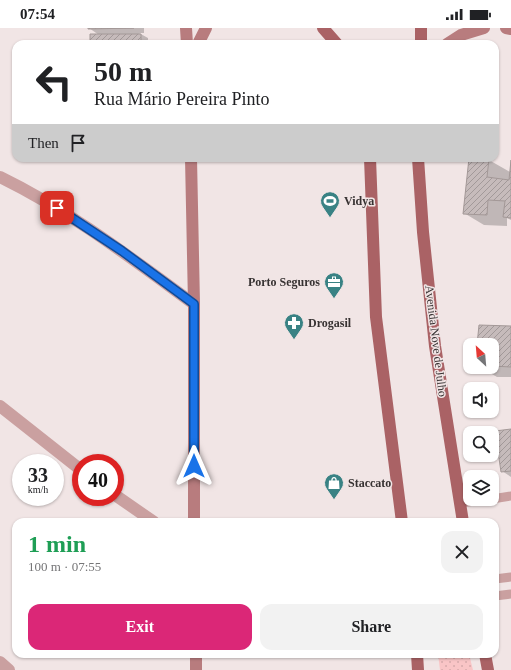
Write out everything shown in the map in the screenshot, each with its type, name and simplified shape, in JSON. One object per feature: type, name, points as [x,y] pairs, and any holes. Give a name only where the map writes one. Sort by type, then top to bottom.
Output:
[{"type":"main road","points":[[323,28],[334,40]]},
{"type":"main road","points":[[420,40],[421,28]]},
{"type":"main road","points":[[370,162],[376,316],[401,518]]},
{"type":"main road","name":"Avenida Nove de Julho","points":[[418,162],[423,232],[435,346],[462,518]]},
{"type":"main road","points":[[417,658],[418,670]]},
{"type":"main road","points":[[486,658],[488,670]]},
{"type":"street","points":[[186,28],[187,40]]},
{"type":"street","points":[[200,40],[206,28]]},
{"type":"street","points":[[453,40],[461,35],[484,28]]},
{"type":"street","points":[[506,28],[511,29]]},
{"type":"street","points":[[191,162],[194,304],[194,518]]},
{"type":"street","points":[[0,177],[32,192],[70,216],[122,251],[194,304]]},
{"type":"street","points":[[0,406],[72,463]]},
{"type":"street","points":[[124,501],[148,518]]},
{"type":"street","points":[[196,658],[196,670]]},
{"type":"street","points":[[0,662],[9,670]]},
{"type":"lane","points":[[499,498],[511,496]]},
{"type":"lane","points":[[499,578],[511,577]]},
{"type":"lane","points":[[499,596],[511,594]]},
{"type":"shaded area","points":[[438,658],[470,658],[473,670],[440,670]]},
{"type":"building","points":[[88,28],[134,28],[88,29]]},
{"type":"building","points":[[90,34],[141,34],[141,40],[90,40]]},
{"type":"building","points":[[511,160],[511,218],[503,217],[505,201],[488,200],[487,215],[463,214],[469,162],[489,162],[487,177],[509,180]]},
{"type":"building","points":[[479,325],[511,326],[511,367],[499,366],[499,338],[478,338]]},
{"type":"building","points":[[511,429],[511,471],[501,472],[499,458],[499,430]]},
{"type":"place","name":"Vidya","points":[[330,218]]},
{"type":"place","name":"Porto Seguros","points":[[334,299]]},
{"type":"place","name":"Drogasil","points":[[294,340]]},
{"type":"place","name":"Staccato","points":[[334,500]]},
{"type":"route","points":[[57,208],[122,251],[194,304],[194,466]]}]
